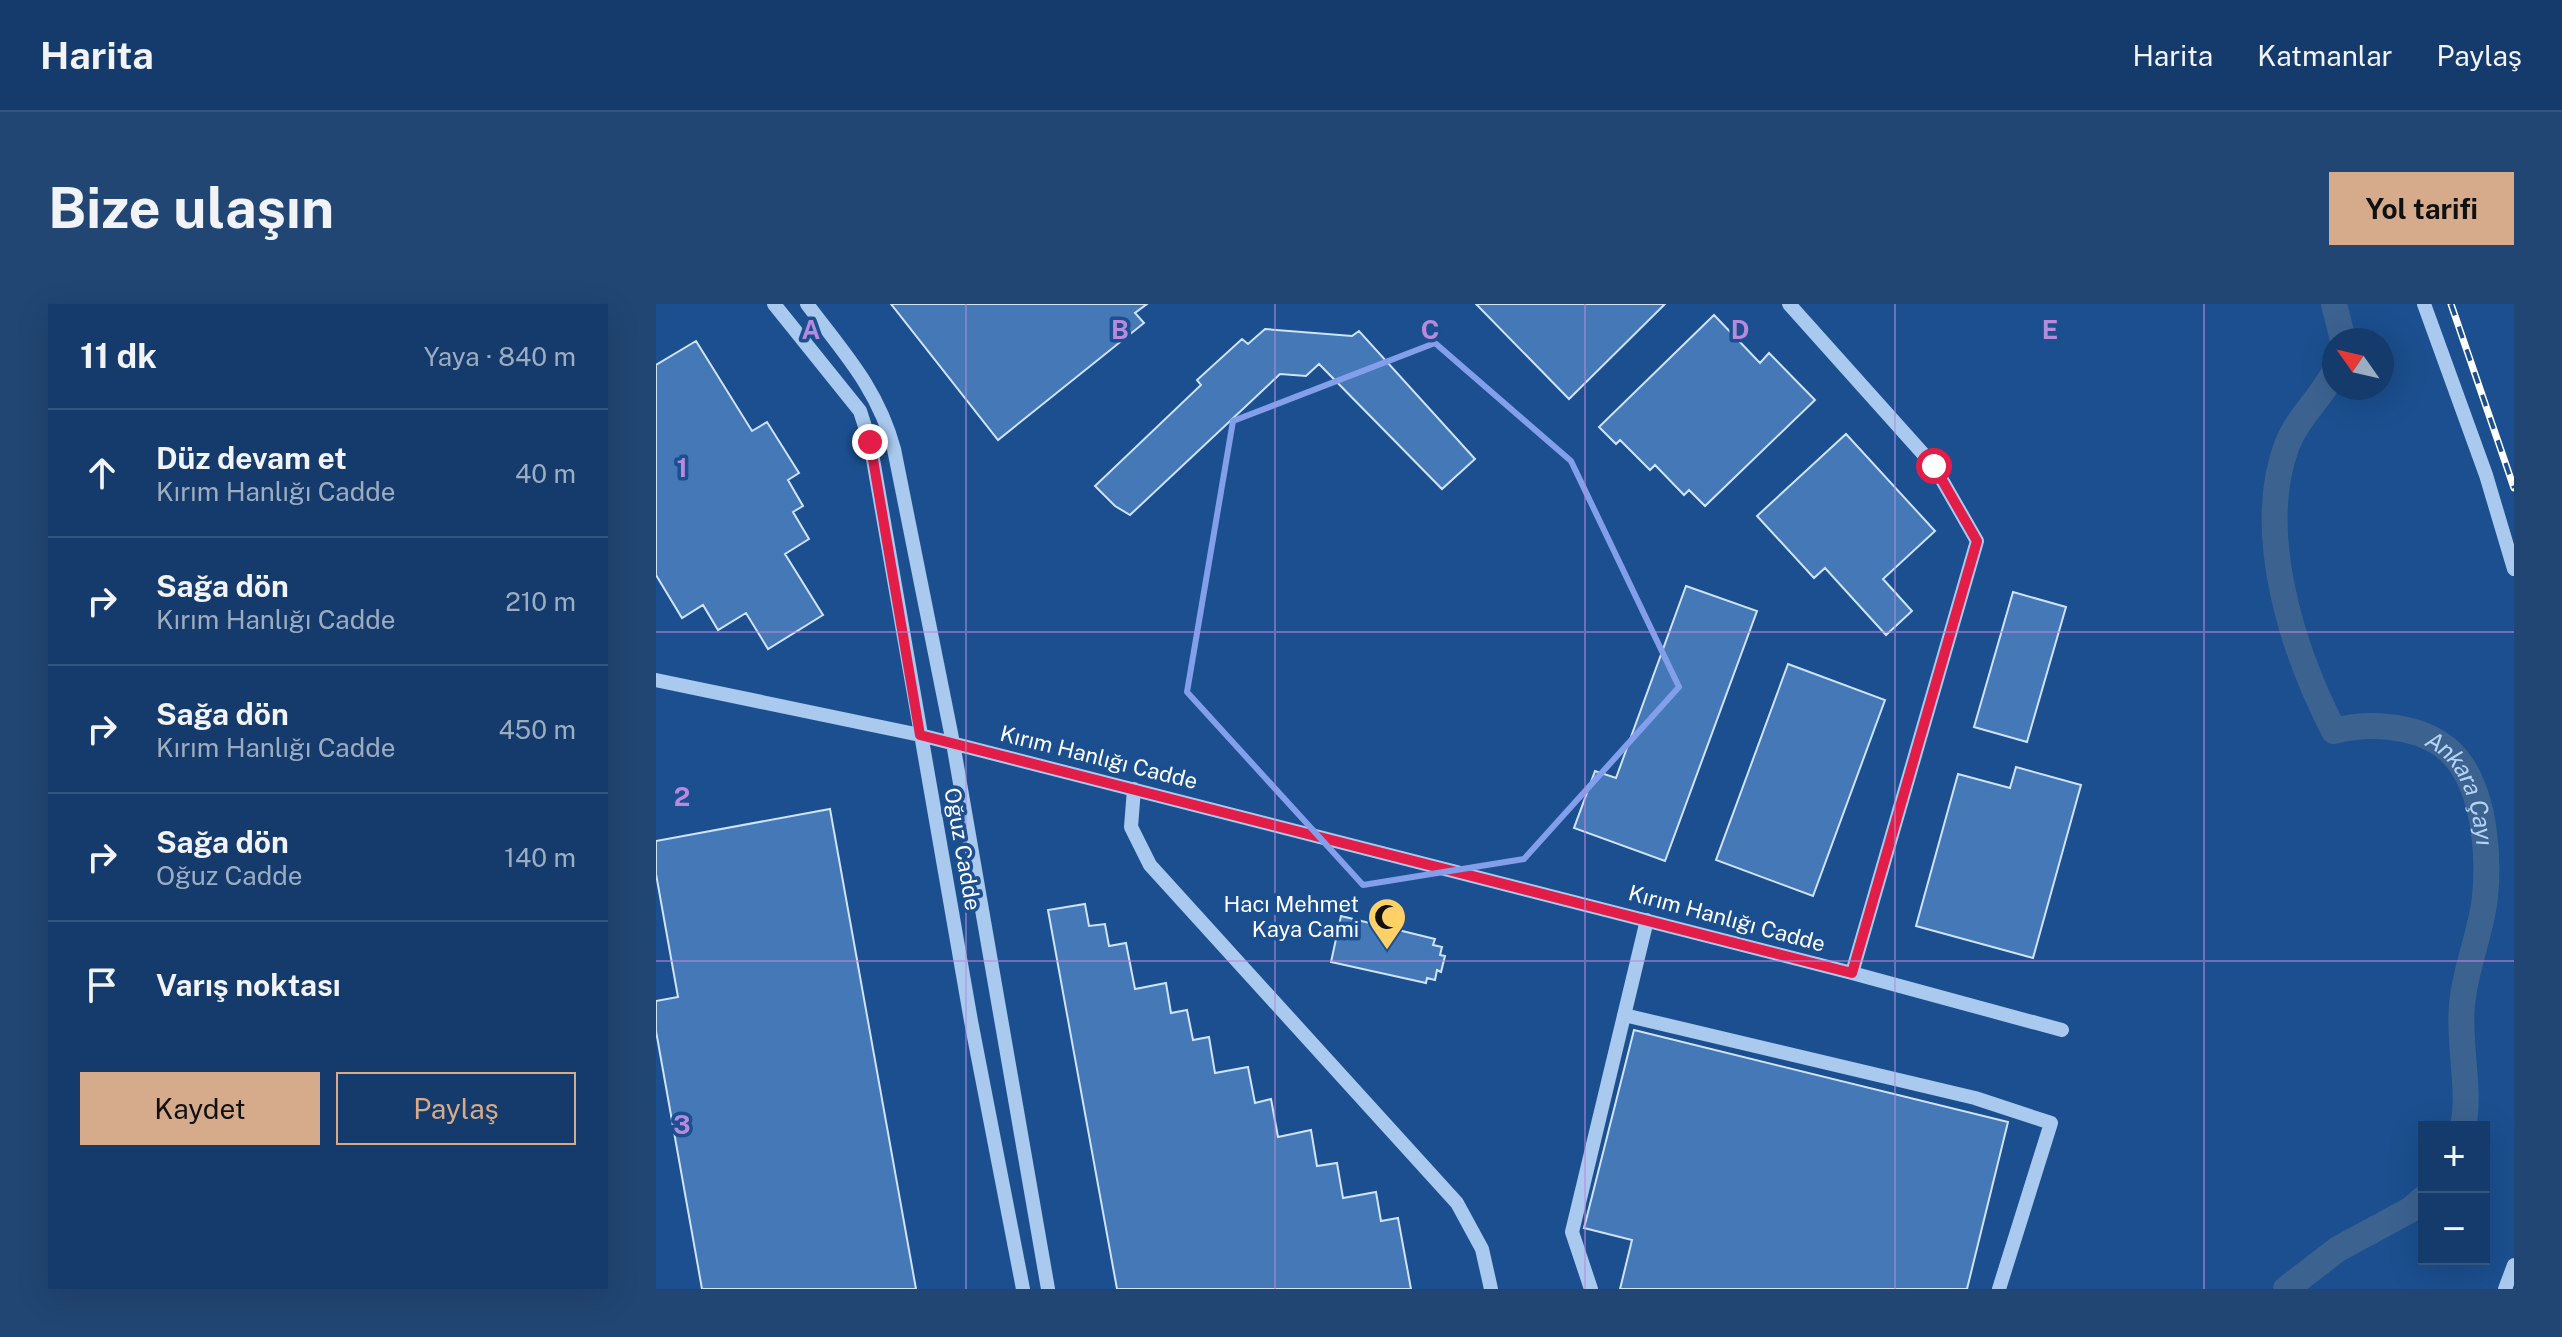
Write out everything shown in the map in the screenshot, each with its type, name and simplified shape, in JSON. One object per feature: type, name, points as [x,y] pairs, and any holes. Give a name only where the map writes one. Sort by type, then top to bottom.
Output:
[{"type":"street","name":"Oğuz Cadde","points":[[774,304],[854,403],[870,442],[920,735],[1023,1289]]},
{"type":"street","name":"Oğuz Cadde","points":[[807,304],[871,389],[885,414],[953,743],[1048,1289]]},
{"type":"street","points":[[1789,304],[1934,466],[1977,541],[1852,973]]},
{"type":"street","points":[[2424,304],[2486,475],[2514,569]]},
{"type":"street","name":"Kırım Hanlığı Cadde","points":[[656,680],[953,743],[1852,973],[2062,1030]]},
{"type":"street","points":[[1134,789],[1131,827],[1150,865],[1457,1203],[1482,1249],[1491,1289]]},
{"type":"street","points":[[1591,1289],[1572,1232],[1647,920]]},
{"type":"street","points":[[1624,1015],[1975,1098],[2051,1123],[1999,1289]]},
{"type":"street","points":[[2505,1289],[2514,1265]]},
{"type":"highlighted area","points":[[1435,343],[1571,461],[1679,687],[1524,859],[1363,885],[1187,692],[1233,421]]},
{"type":"building","points":[[891,304],[1147,304],[1135,313],[1144,323],[998,440]]},
{"type":"building","points":[[1476,304],[1665,304],[1569,399]]},
{"type":"building","points":[[1714,315],[1760,363],[1769,353],[1815,400],[1705,506],[1689,490],[1684,495],[1655,465],[1650,470],[1620,440],[1616,444],[1599,427]]},
{"type":"building","points":[[1265,329],[1352,336],[1359,331],[1475,459],[1442,489],[1319,364],[1306,376],[1280,374],[1130,515],[1115,506],[1095,486],[1201,385],[1197,380],[1242,339],[1248,344]]},
{"type":"building","points":[[696,341],[752,431],[767,422],[799,473],[788,480],[803,506],[793,512],[809,539],[785,554],[823,615],[768,649],[746,613],[718,630],[703,605],[682,618],[656,575],[656,365]]},
{"type":"building","points":[[1846,434],[1935,531],[1883,579],[1912,611],[1886,635],[1825,568],[1814,578],[1757,516]]},
{"type":"building","points":[[1686,586],[1757,611],[1665,861],[1574,828],[1595,771],[1616,778]]},
{"type":"building","points":[[2013,592],[2066,607],[2027,742],[1974,727]]},
{"type":"building","points":[[1788,664],[1885,700],[1813,896],[1716,860]]},
{"type":"building","points":[[2016,767],[2081,785],[2033,958],[1916,926],[1958,774],[2010,788]]},
{"type":"building","points":[[830,809],[916,1289],[702,1289],[656,1031],[656,1001],[678,997],[656,874],[656,841]]},
{"type":"building","points":[[1085,904],[1089,926],[1105,924],[1109,946],[1126,943],[1135,989],[1166,983],[1171,1013],[1187,1010],[1193,1040],[1209,1037],[1215,1073],[1248,1067],[1255,1103],[1271,1099],[1278,1137],[1311,1130],[1317,1166],[1337,1163],[1343,1198],[1376,1192],[1381,1221],[1398,1218],[1411,1289],[1117,1289],[1048,910]]},
{"type":"building","name":"Hacı Mehmet Kaya Cami","points":[[1341,916],[1435,939],[1433,945],[1442,947],[1440,955],[1445,956],[1441,972],[1437,970],[1435,980],[1427,978],[1426,983],[1331,962]]},
{"type":"building","points":[[1634,1030],[2008,1122],[1967,1289],[1620,1289],[1632,1240],[1584,1228]]},
{"type":"waterway","name":"Ankara Çayı","points":[[2334,304],[2340,328]]},
{"type":"waterway","name":"Ankara Çayı","points":[[2322,391],[2292,435],[2278,479],[2275,515],[2283,591],[2305,665],[2334,731],[2368,726],[2422,734],[2451,753],[2462,766],[2476,796],[2484,830],[2486,881],[2483,911],[2462,1005],[2466,1097],[2464,1121]]},
{"type":"waterway","name":"Ankara Çayı","points":[[2286,1289],[2338,1249],[2418,1203]]},
{"type":"railway","points":[[2451,304],[2514,488]]},
{"type":"place","name":"Hacı Mehmet Kaya Cami","points":[[1387,951]]},
{"type":"route","points":[[870,442],[920,735],[1852,973],[1977,541],[1934,466]]}]
